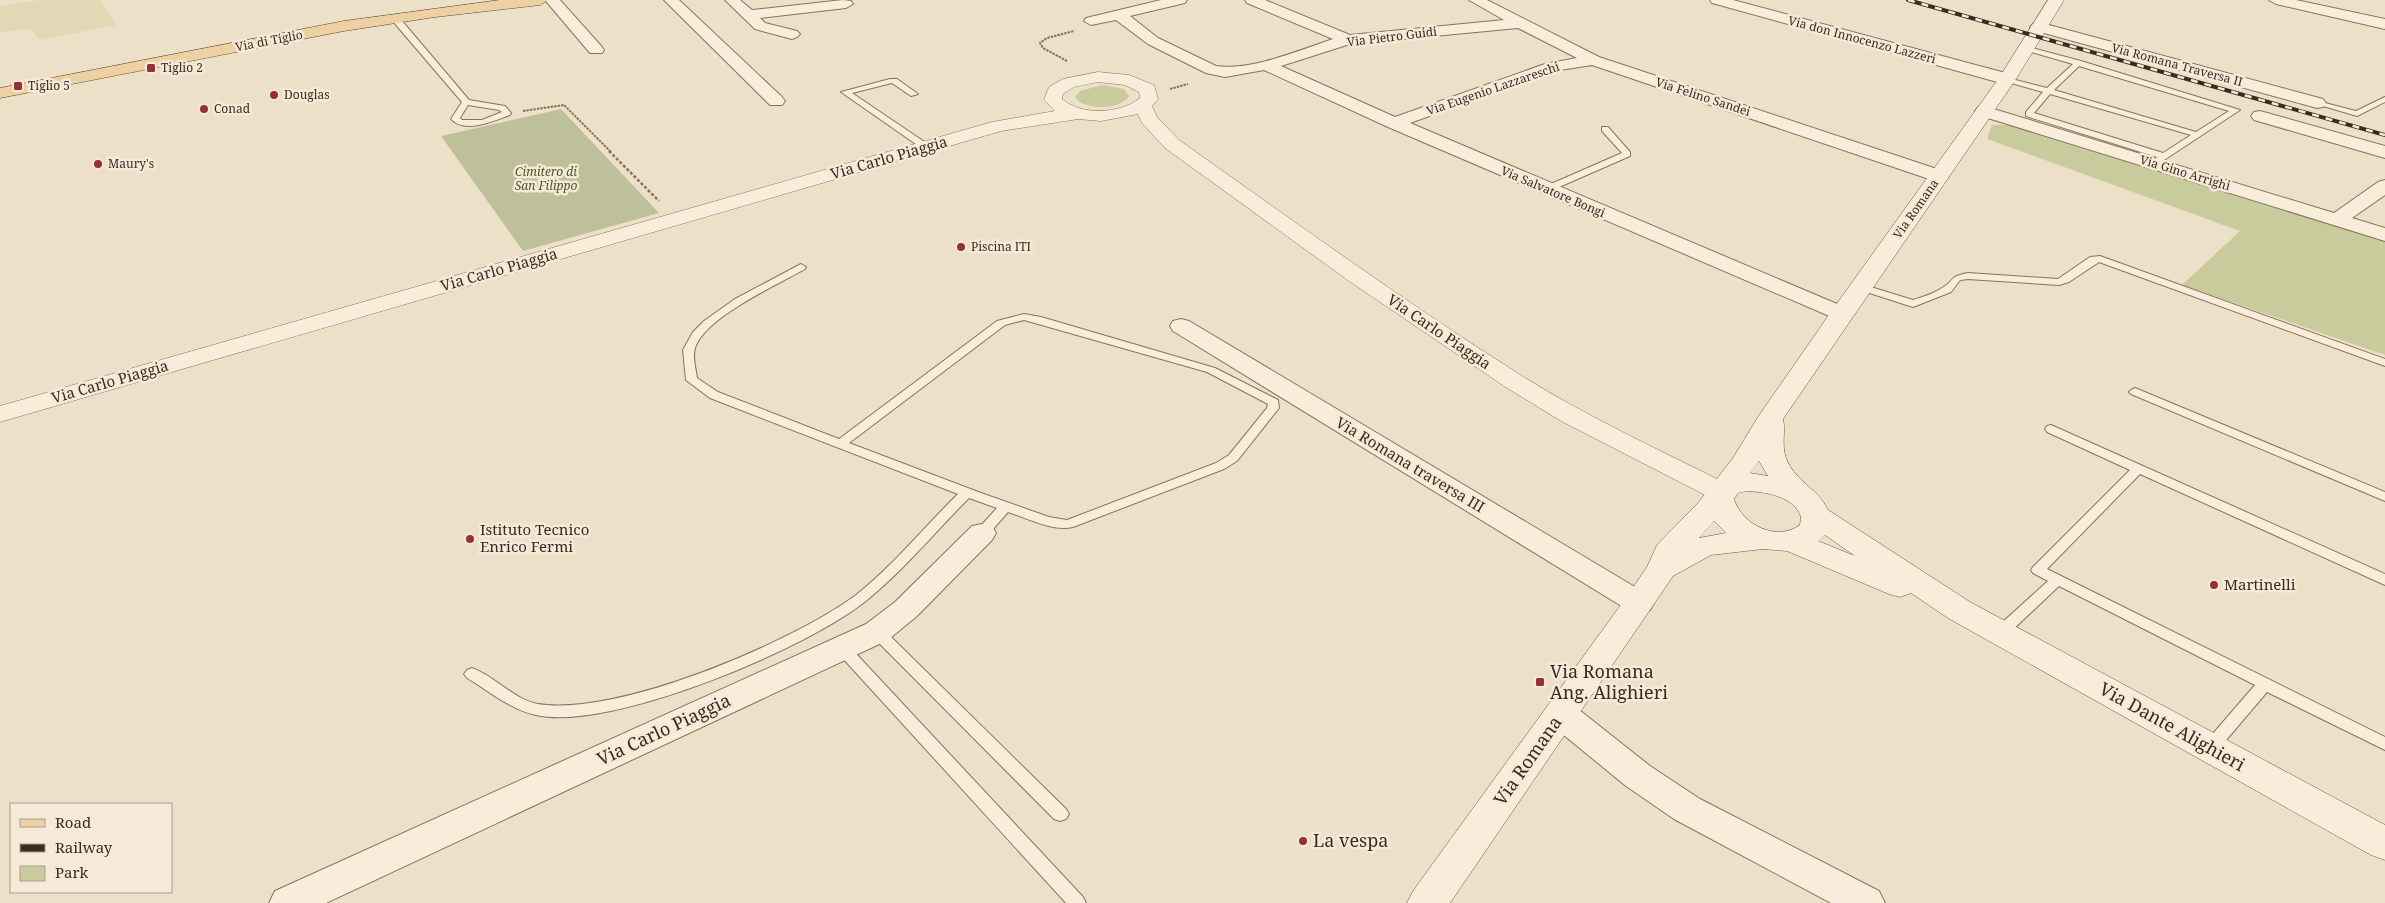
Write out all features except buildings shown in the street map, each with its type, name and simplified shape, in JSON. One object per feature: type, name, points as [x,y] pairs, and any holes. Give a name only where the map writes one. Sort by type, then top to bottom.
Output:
[{"type":"main road","name":"Via di Tiglio","points":[[0,93],[394,17],[540,0]]},
{"type":"main road","name":"Via Romana","points":[[1427,903],[1639,603],[1662,569],[1668,552],[1723,493],[1842,314],[2027,48],[2056,0]]},
{"type":"main road","name":"Via Carlo Piaggia","points":[[999,126],[1053,94],[1064,85],[1075,81],[1098,77],[1135,82],[1148,89],[1150,96],[1143,105],[1149,119],[1172,144],[1357,276],[1513,381],[1570,415],[1723,493]]},
{"type":"main road","points":[[1053,94],[1053,100],[1058,106],[1086,114],[1122,113],[1143,105]]},
{"type":"main road","name":"Via Carlo Piaggia","points":[[0,414],[999,126],[1086,114],[1172,144]]},
{"type":"main road","name":"Via Romana","points":[[1662,569],[1704,546],[1778,540],[1810,533],[1816,523],[1816,516],[1812,508],[1797,494],[1770,458],[1768,436],[1772,417]]},
{"type":"main road","name":"Via Romana","points":[[1723,493],[1737,484],[1758,482],[1778,486],[1797,494]]},
{"type":"main road","points":[[1723,493],[1719,500],[1726,518],[1742,530],[1778,540]]},
{"type":"main road","name":"Via Dante Alighieri","points":[[1816,516],[1959,610],[2385,844]]},
{"type":"main road","name":"Via Dante Alighieri","points":[[1778,540],[1959,610]]},
{"type":"street","points":[[552,0],[596,50]]},
{"type":"street","points":[[671,0],[776,101]]},
{"type":"street","points":[[732,0],[760,26],[792,34]]},
{"type":"street","points":[[1091,21],[1180,0]]},
{"type":"street","points":[[1252,0],[1348,40]]},
{"type":"street","name":"Via Felino Sandei","points":[[1476,0],[1593,60],[1939,176]]},
{"type":"street","name":"Via don Innocenzo Lazzeri","points":[[1717,0],[2006,79]]},
{"type":"street","points":[[2276,0],[2385,24]]},
{"type":"street","points":[[748,15],[846,4]]},
{"type":"street","name":"Via Pietro Guidi","points":[[1118,14],[1152,41],[1212,70],[1225,72],[1266,65],[1348,40],[1520,23]]},
{"type":"street","name":"Via Romana Traversa II","points":[[2038,27],[2317,103]]},
{"type":"street","name":"Via Eugenio Lazzareschi","points":[[1394,123],[1551,66],[1593,60]]},
{"type":"street","name":"Via Salvatore Bongi","points":[[1266,65],[1394,123],[1842,314]]},
{"type":"street","name":"Via Gino Arrighi","points":[[1984,110],[2159,160],[2385,235]]},
{"type":"street","points":[[2260,116],[2385,152]]},
{"type":"street","points":[[2337,220],[2385,186]]},
{"type":"street","name":"Via Romana traversa III","points":[[1181,326],[1639,603]]},
{"type":"street","name":"Via Carlo Piaggia","points":[[288,903],[877,632],[906,609],[982,533]]},
{"type":"street","points":[[1561,714],[1638,776],[1687,809],[1866,903]]},
{"type":"lane","points":[[394,17],[466,102],[502,108],[507,113],[483,122],[460,124],[455,119],[466,102]]},
{"type":"lane","points":[[2027,48],[2078,63],[2236,110],[2159,160],[2029,114],[2048,90],[2078,63]]},
{"type":"lane","points":[[2006,79],[2199,135]]},
{"type":"lane","points":[[914,94],[894,81],[845,92],[926,147]]},
{"type":"lane","points":[[2317,103],[2357,114],[2385,99]]},
{"type":"lane","points":[[1547,189],[1627,154],[1605,129]]},
{"type":"lane","points":[[1861,287],[1913,304],[1947,290],[1957,278],[1968,276],[2059,282],[2065,280],[2094,259],[2100,259],[2385,364]]},
{"type":"lane","points":[[801,267],[711,319],[696,333],[689,348],[688,362],[692,380],[714,395],[840,444],[966,493],[1047,521],[1068,524],[1220,466],[1233,458],[1274,408],[1274,403],[1211,370],[1037,319],[1024,317],[1001,323],[840,444]]},
{"type":"lane","points":[[2135,392],[2385,497]]},
{"type":"lane","points":[[2051,429],[2385,580]]},
{"type":"lane","points":[[2138,469],[2038,570],[2385,744]]},
{"type":"lane","points":[[472,674],[536,709],[556,712],[601,707],[704,678],[824,623],[861,598],[966,493]]},
{"type":"lane","name":"Via Carlo Piaggia","points":[[982,533],[1005,506]]},
{"type":"lane","points":[[2000,633],[2057,580]]},
{"type":"lane","points":[[877,632],[1060,814]]},
{"type":"lane","points":[[842,648],[1077,903]]},
{"type":"lane","points":[[2210,748],[2264,685]]},
{"type":"path","points":[[507,113],[564,105],[676,219]]},
{"type":"shaded area","points":[[40,0],[100,0],[116,25],[41,40],[29,28],[0,33],[0,6]]},
{"type":"green space","points":[[1102,85],[1124,89],[1129,96],[1125,101],[1118,104],[1102,107],[1086,105],[1075,97],[1080,91]]},
{"type":"green space","name":"Cimitero di San Filippo","points":[[561,109],[659,213],[523,251],[441,136]]},
{"type":"green space","points":[[1992,125],[2011,125],[2022,128],[2385,241],[2385,355],[2182,285],[2240,231],[1987,139]]},
{"type":"railway","points":[[1908,0],[2385,135]]},
{"type":"place","name":"Tiglio 2","points":[[151,68]]},
{"type":"place","name":"Tiglio 5","points":[[18,86]]},
{"type":"place","name":"Douglas","points":[[274,95]]},
{"type":"place","name":"Conad","points":[[204,109]]},
{"type":"place","name":"Maury's","points":[[98,164]]},
{"type":"place","name":"Piscina ITI","points":[[961,247]]},
{"type":"place","name":"Istituto Tecnico Enrico Fermi","points":[[470,539]]},
{"type":"place","name":"Martinelli","points":[[2214,585]]},
{"type":"place","name":"Via Romana Ang. Alighieri","points":[[1540,682]]},
{"type":"place","name":"La vespa","points":[[1303,841]]}]
